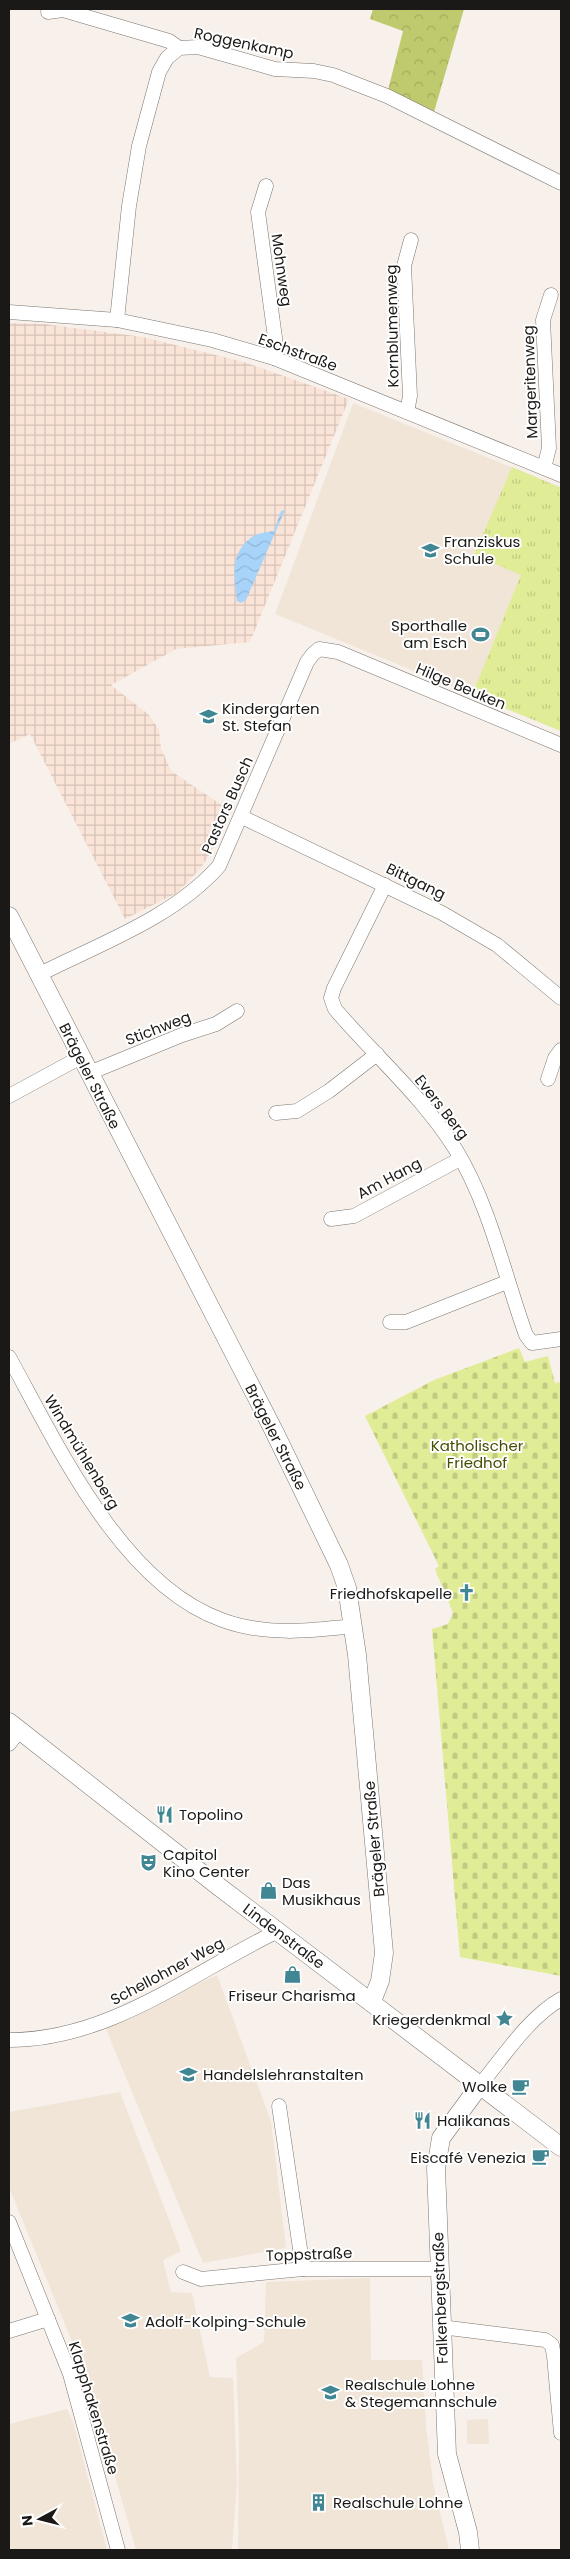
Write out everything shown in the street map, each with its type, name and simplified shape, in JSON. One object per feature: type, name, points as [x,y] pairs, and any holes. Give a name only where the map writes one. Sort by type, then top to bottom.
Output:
[{"type":"street","points":[[48,12],[63,10],[169,42],[179,48]]},
{"type":"street","name":"Roggenkamp","points":[[118,320],[129,206],[139,146],[159,72],[167,58],[179,48],[198,47],[275,69],[314,71],[332,75],[387,96],[561,183]]},
{"type":"street","name":"Mohnweg","points":[[266,186],[258,212],[276,345],[274,358]]},
{"type":"street","name":"Kornblumenweg","points":[[407,412],[410,396],[404,266],[411,240]]},
{"type":"street","name":"Margeritenweg","points":[[544,468],[549,448],[543,320],[552,295]]},
{"type":"street","name":"Eschstraße","points":[[9,312],[118,320],[212,340],[274,358],[561,475]]},
{"type":"street","name":"Hilge Beuken","points":[[320,650],[338,652],[561,745]]},
{"type":"street","name":"Pastors Busch","points":[[38,975],[180,903],[219,866],[242,817],[307,662],[312,654],[320,650]]},
{"type":"street","name":"Bittgang","points":[[242,817],[442,912],[497,945],[561,998]]},
{"type":"street","name":"Evers Berg","points":[[385,884],[331,998],[335,1008],[424,1106],[460,1159],[484,1211],[507,1282],[526,1334],[532,1343],[561,1339]]},
{"type":"street","name":"Brägeler Straße","points":[[9,916],[274,1431],[334,1553],[347,1588],[353,1626],[384,1953],[380,1981],[372,2002]]},
{"type":"street","name":"Stichweg","points":[[89,1073],[182,1035],[216,1024],[237,1011]]},
{"type":"street","points":[[548,1079],[555,1058],[561,1050]]},
{"type":"street","points":[[276,1113],[297,1111],[329,1091],[377,1054]]},
{"type":"street","points":[[9,1096],[81,1057]]},
{"type":"street","name":"Am Hang","points":[[331,1219],[354,1216],[460,1159]]},
{"type":"street","points":[[390,1322],[406,1322],[507,1282]]},
{"type":"street","name":"Windmühlenberg","points":[[9,1357],[74,1475],[101,1516],[130,1552],[188,1604],[221,1620],[255,1629],[298,1632],[353,1626]]},
{"type":"street","name":"Lindenstraße","points":[[12,1732],[372,2002],[561,2147]]},
{"type":"street","name":"Schellohner Weg","points":[[9,2040],[25,2040],[78,2031],[135,2009],[249,1945],[278,1931]]},
{"type":"street","points":[[480,2085],[528,2027],[547,2007],[561,1999]]},
{"type":"street","name":"Falkenbergstraße","points":[[470,2550],[468,2532],[446,2454],[438,2269],[436,2168],[441,2138],[480,2085]]},
{"type":"street","points":[[279,2106],[302,2270]]},
{"type":"street","name":"Klapphakenstraße","points":[[9,2222],[70,2374],[118,2550]]},
{"type":"street","name":"Toppstraße","points":[[183,2272],[201,2279],[302,2270],[438,2269]]},
{"type":"street","points":[[9,2331],[48,2319]]},
{"type":"street","points":[[441,2327],[546,2340],[552,2345],[561,2432]]},
{"type":"shaded area","points":[[9,323],[44,324],[143,337],[244,362],[349,399],[250,642],[176,649],[111,685],[149,715],[159,730],[161,748],[171,771],[232,812],[215,846],[200,869],[177,893],[125,919],[30,734],[9,744]]},
{"type":"shaded area","name":"Franziskus Schule","points":[[353,403],[561,487],[561,731],[275,614]]},
{"type":"shaded area","name":"Handelslehranstalten","points":[[217,1975],[271,2121],[286,2248],[203,2263],[105,2027]]},
{"type":"shaded area","name":"Adolf-Kolping-Schule","points":[[120,2092],[181,2251],[163,2260],[171,2292],[192,2293],[210,2377],[233,2378],[237,2482],[232,2550],[136,2550],[98,2416],[75,2349],[9,2187],[9,2112]]},
{"type":"shaded area","name":"Realschule Lohne & Stegemannschule","points":[[370,2278],[371,2360],[422,2360],[426,2425],[433,2483],[449,2550],[238,2550],[239,2438],[236,2358],[264,2342],[266,2282]]},
{"type":"shaded area","points":[[67,2409],[74,2425],[107,2550],[9,2550],[9,2424]]},
{"type":"shaded area","points":[[488,2419],[489,2444],[467,2444],[467,2420]]},
{"type":"green space","points":[[373,9],[464,9],[434,112],[388,90],[403,31],[370,19]]},
{"type":"green space","points":[[512,467],[561,488],[561,731],[472,695],[521,575],[474,555]]},
{"type":"green space","name":"Katholischer Friedhof","points":[[519,1348],[525,1362],[548,1356],[555,1383],[561,1382],[561,1976],[460,1957],[432,1629],[448,1624],[453,1613],[435,1569],[439,1566],[365,1416],[434,1380]]},
{"type":"water","points":[[285,510],[246,600],[241,603],[237,601],[234,574],[236,558],[240,550],[254,536],[274,531],[281,511]]},
{"type":"place","name":"Franziskus Schule","points":[[430,550]]},
{"type":"place","name":"Sporthalle am Esch","points":[[481,634]]},
{"type":"place","name":"Kindergarten St. Stefan","points":[[208,717]]},
{"type":"place","name":"Friedhofskapelle","points":[[466,1593]]},
{"type":"place","name":"Topolino","points":[[165,1814]]},
{"type":"place","name":"Capitol Kino Center","points":[[149,1863]]},
{"type":"place","name":"Das Musikhaus","points":[[268,1891]]},
{"type":"place","name":"Friseur Charisma","points":[[292,1974]]},
{"type":"place","name":"Kriegerdenkmal","points":[[505,2019]]},
{"type":"place","name":"Handelslehranstalten","points":[[189,2074]]},
{"type":"place","name":"Wolke","points":[[521,2086]]},
{"type":"place","name":"Halikanas","points":[[423,2120]]},
{"type":"place","name":"Eiscafé Venezia","points":[[540,2157]]},
{"type":"place","name":"Adolf-Kolping-Schule","points":[[131,2321]]},
{"type":"place","name":"Realschule Lohne & Stegemannschule","points":[[331,2393]]},
{"type":"place","name":"Realschule Lohne","points":[[319,2502]]}]
